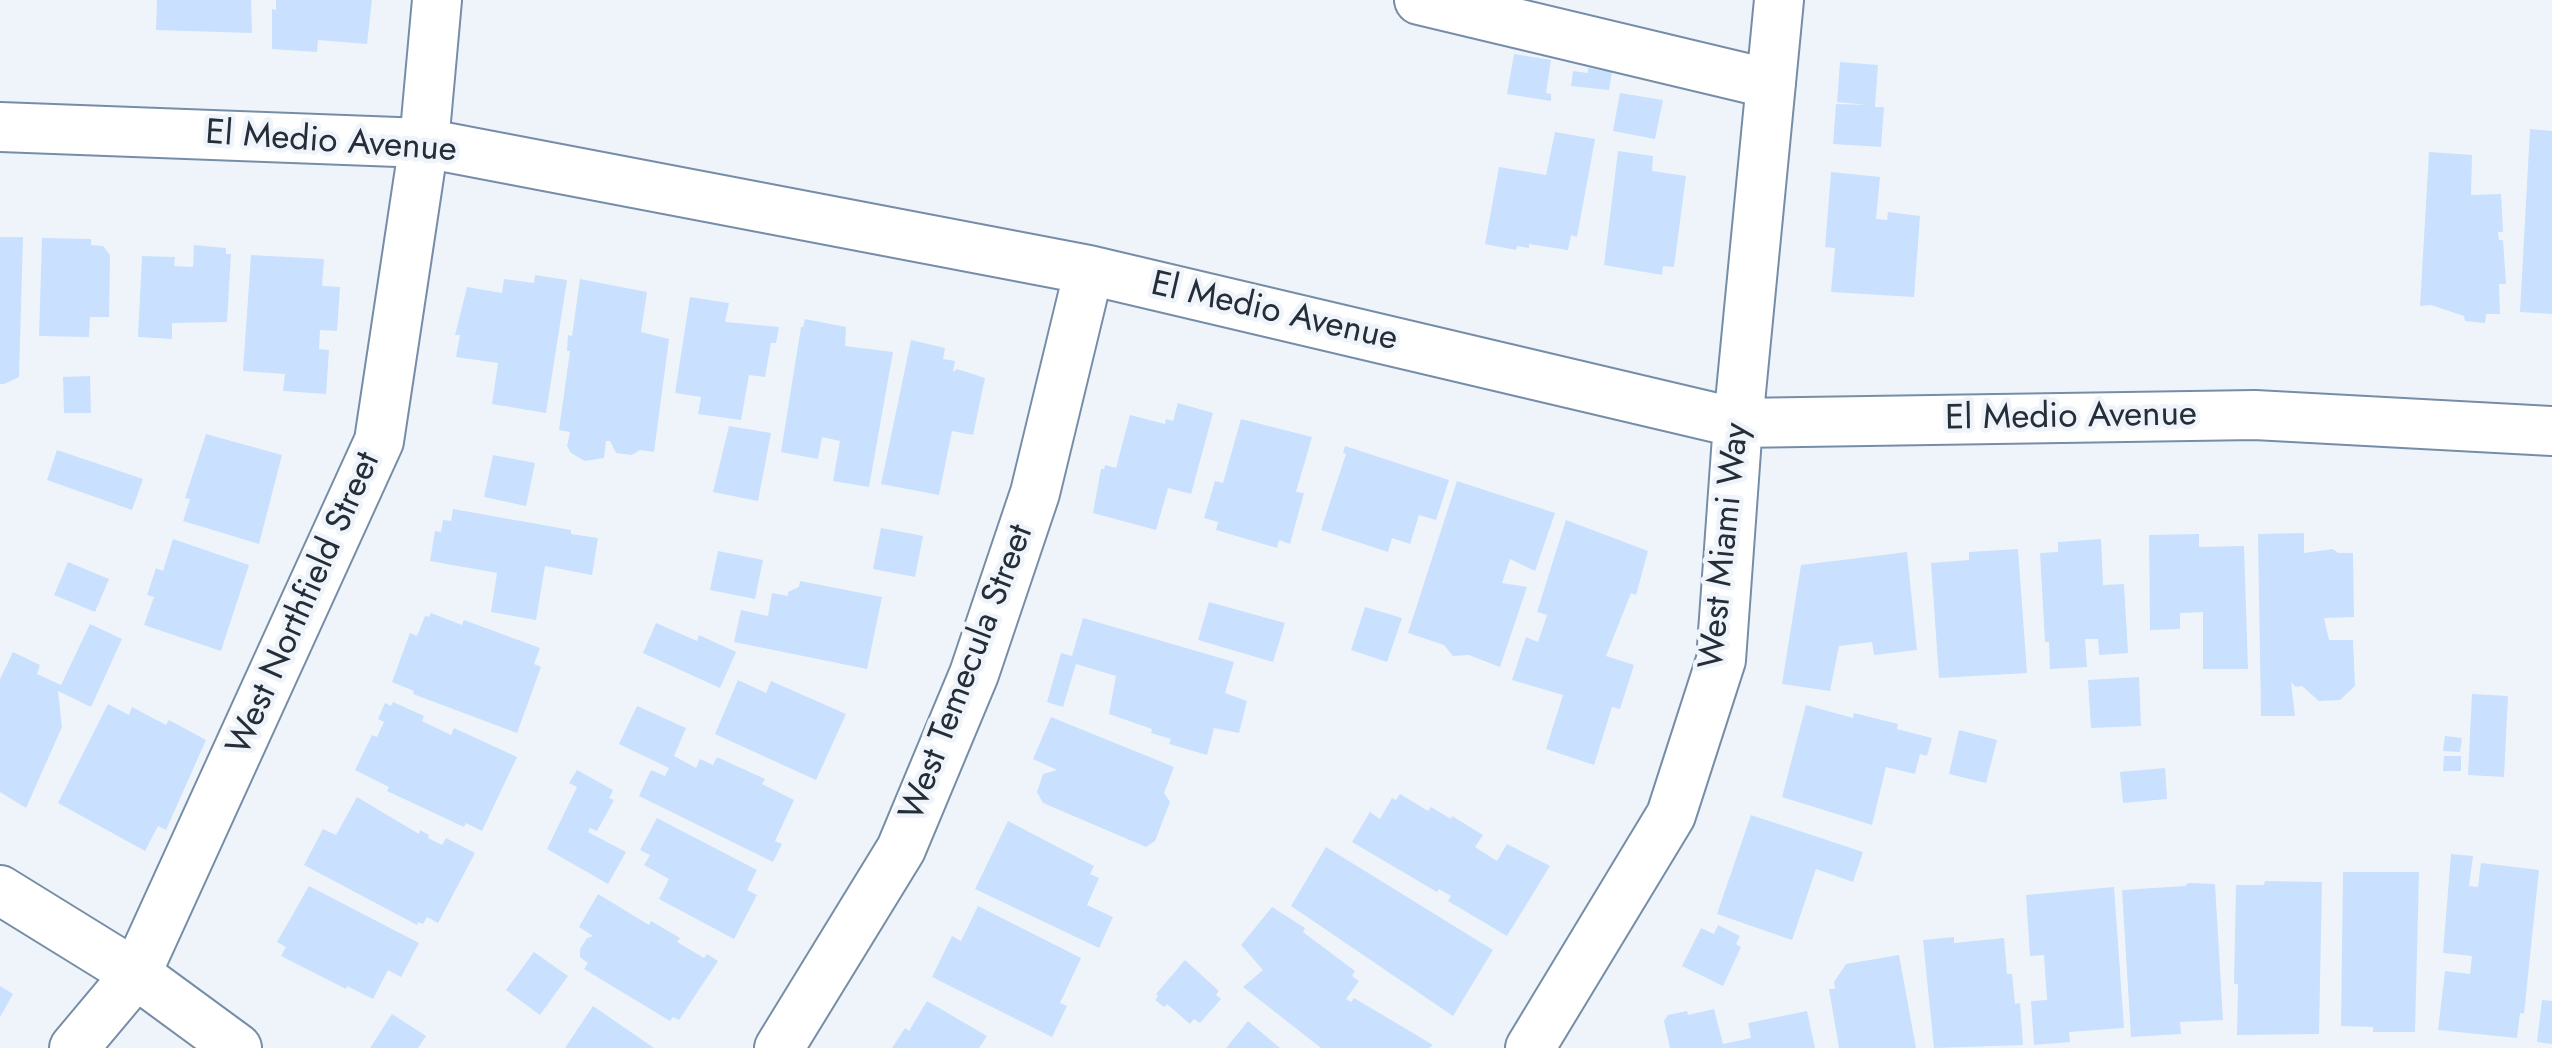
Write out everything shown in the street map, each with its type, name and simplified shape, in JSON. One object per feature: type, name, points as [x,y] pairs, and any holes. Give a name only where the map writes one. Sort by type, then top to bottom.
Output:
[{"type":"street","name":"West Northfield Street","points":[[74,1048],[136,974],[379,441],[424,143],[437,0]]},
{"type":"street","points":[[1419,0],[1771,84]]},
{"type":"street","name":"West Miami Way","points":[[1530,1048],[1670,815],[1720,660],[1738,423],[1779,0]]},
{"type":"street","name":"El Medio Avenue","points":[[0,127],[424,143],[1089,270],[1738,423],[2255,415],[2552,431]]},
{"type":"street","name":"West Temecula Street","points":[[779,1048],[901,849],[974,674],[1035,493],[1089,270]]},
{"type":"street","points":[[0,890],[136,974],[236,1048]]},
{"type":"building","points":[[157,0],[251,0],[252,33],[156,30]]},
{"type":"building","points":[[276,0],[372,0],[367,44],[318,40],[317,52],[272,49],[272,9],[276,10]]},
{"type":"building","points":[[1514,54],[1551,60],[1546,93],[1551,94],[1551,101],[1507,94]]},
{"type":"building","points":[[1840,62],[1878,65],[1875,107],[1884,107],[1881,147],[1833,144],[1836,104],[1868,105],[1837,102]]},
{"type":"building","points":[[1588,68],[1612,72],[1609,90],[1571,86],[1573,71],[1588,73]]},
{"type":"building","points":[[1620,93],[1663,100],[1655,139],[1613,131]]},
{"type":"building","points":[[2530,129],[2552,131],[2552,314],[2520,312]]},
{"type":"building","points":[[1555,132],[1595,139],[1577,237],[1571,235],[1568,250],[1529,244],[1529,248],[1517,246],[1516,250],[1485,244],[1499,167],[1546,175]]},
{"type":"building","points":[[1618,151],[1653,156],[1652,171],[1686,176],[1674,267],[1663,266],[1662,275],[1604,265]]},
{"type":"building","points":[[2429,152],[2472,155],[2471,195],[2501,194],[2503,232],[2498,232],[2499,240],[2503,240],[2506,284],[2499,284],[2500,314],[2486,314],[2485,323],[2465,321],[2464,316],[2431,305],[2420,306]]},
{"type":"building","points":[[1831,172],[1880,177],[1876,219],[1887,220],[1888,212],[1920,216],[1914,297],[1831,292],[1835,248],[1825,247]]},
{"type":"building","points":[[0,237],[23,237],[19,377],[4,384],[0,384]]},
{"type":"building","points":[[42,238],[91,239],[91,245],[103,246],[110,255],[109,317],[90,317],[89,337],[39,336]]},
{"type":"building","points":[[194,245],[226,248],[226,254],[231,254],[227,322],[172,323],[172,339],[138,337],[142,256],[175,257],[174,266],[193,267]]},
{"type":"building","points":[[251,255],[324,259],[322,286],[340,287],[337,331],[320,330],[319,349],[329,350],[326,394],[283,391],[285,374],[243,371]]},
{"type":"building","points":[[535,275],[567,280],[546,413],[492,404],[498,363],[456,357],[460,335],[455,335],[467,287],[502,293],[504,279],[534,283]]},
{"type":"building","points":[[580,279],[647,292],[641,332],[669,339],[654,452],[616,453],[610,441],[606,441],[604,458],[585,461],[567,446],[570,432],[559,430],[570,351],[568,335],[572,336]]},
{"type":"building","points":[[690,297],[729,303],[725,322],[779,327],[776,343],[771,343],[765,377],[749,375],[741,420],[698,414],[701,397],[675,393]]},
{"type":"building","points":[[805,319],[846,327],[845,346],[893,352],[869,487],[833,481],[840,441],[822,437],[818,459],[781,452]]},
{"type":"building","points":[[911,340],[945,348],[943,359],[955,361],[953,372],[957,369],[985,378],[973,435],[952,431],[939,495],[881,484]]},
{"type":"building","points":[[90,376],[91,413],[64,413],[63,377]]},
{"type":"building","points":[[1178,403],[1213,413],[1191,494],[1168,488],[1156,530],[1093,513],[1101,469],[1105,465],[1116,468],[1130,415],[1165,424],[1166,419],[1173,421]]},
{"type":"building","points":[[1241,419],[1312,437],[1296,492],[1304,493],[1290,544],[1279,540],[1277,548],[1216,530],[1218,522],[1204,518],[1215,481],[1223,483]]},
{"type":"building","points":[[729,426],[771,433],[758,501],[713,492]]},
{"type":"building","points":[[206,434],[282,455],[259,544],[183,521],[190,499],[185,498]]},
{"type":"building","points":[[1345,446],[1449,480],[1436,520],[1419,515],[1410,544],[1392,538],[1388,552],[1321,530],[1346,454]]},
{"type":"building","points":[[57,450],[143,479],[132,510],[47,480]]},
{"type":"building","points":[[493,455],[535,463],[526,506],[484,497]]},
{"type":"building","points":[[1457,481],[1555,513],[1535,571],[1510,559],[1502,583],[1527,587],[1500,667],[1469,655],[1453,656],[1444,645],[1408,633]]},
{"type":"building","points":[[453,509],[598,538],[592,575],[545,566],[536,620],[491,612],[497,573],[430,561],[435,531],[441,532],[443,520],[451,521]]},
{"type":"building","points":[[1566,520],[1648,551],[1636,595],[1631,593],[1606,656],[1634,665],[1620,709],[1612,707],[1594,765],[1546,749],[1563,695],[1512,680],[1526,637],[1538,642],[1547,615],[1537,612]]},
{"type":"building","points":[[881,528],[923,536],[915,577],[873,569]]},
{"type":"building","points":[[2304,533],[2304,553],[2333,549],[2353,553],[2354,617],[2324,618],[2329,640],[2353,640],[2355,686],[2340,700],[2319,701],[2291,682],[2295,716],[2261,716],[2258,534]]},
{"type":"building","points":[[2199,534],[2199,547],[2244,546],[2248,669],[2203,669],[2203,612],[2180,613],[2180,629],[2150,630],[2149,535]]},
{"type":"building","points":[[173,539],[249,565],[221,651],[144,625],[154,597],[147,595],[156,568],[163,571]]},
{"type":"building","points":[[2101,539],[2103,585],[2124,584],[2128,653],[2099,655],[2098,639],[2085,639],[2087,667],[2050,669],[2040,553],[2058,552],[2058,542]]},
{"type":"building","points":[[2018,549],[2027,673],[1939,678],[1931,563],[1969,560],[1969,552]]},
{"type":"building","points":[[718,551],[763,560],[755,599],[710,590]]},
{"type":"building","points":[[1907,552],[1917,650],[1874,655],[1872,642],[1839,646],[1830,691],[1782,684],[1801,565]]},
{"type":"building","points":[[68,562],[109,579],[95,612],[54,595]]},
{"type":"building","points":[[800,581],[882,597],[867,669],[734,642],[741,610],[768,616],[772,593],[788,596]]},
{"type":"building","points":[[1209,602],[1285,623],[1273,662],[1198,640]]},
{"type":"building","points":[[1365,607],[1402,618],[1387,662],[1351,650]]},
{"type":"building","points":[[431,613],[462,625],[464,620],[540,648],[534,664],[541,667],[517,733],[413,694],[414,691],[392,682],[410,633],[417,636],[425,616]]},
{"type":"building","points":[[1083,618],[1234,662],[1225,693],[1247,701],[1239,733],[1214,728],[1207,755],[1169,744],[1171,739],[1151,733],[1152,729],[1109,714],[1116,676],[1076,664],[1063,707],[1047,702],[1061,653],[1072,656]]},
{"type":"building","points":[[656,623],[697,641],[699,635],[736,652],[720,688],[643,653]]},
{"type":"building","points":[[90,624],[122,639],[91,707],[58,691],[62,727],[26,808],[0,792],[0,679],[13,652],[40,665],[37,674],[61,685]]},
{"type":"building","points":[[2139,677],[2141,726],[2091,728],[2088,680]]},
{"type":"building","points":[[738,680],[766,693],[771,681],[846,714],[816,780],[715,734]]},
{"type":"building","points":[[2472,694],[2508,696],[2504,777],[2468,775]]},
{"type":"building","points":[[393,702],[424,716],[422,721],[451,735],[454,728],[517,757],[482,831],[466,823],[464,827],[387,791],[389,787],[355,770],[372,735],[377,737],[384,722],[378,719],[385,703],[391,706]]},
{"type":"building","points":[[108,704],[129,715],[132,707],[166,725],[169,720],[206,740],[166,830],[158,826],[145,851],[58,803]]},
{"type":"building","points":[[1806,705],[1853,718],[1854,713],[1898,724],[1897,729],[1932,738],[1927,756],[1920,754],[1915,774],[1886,767],[1872,825],[1782,797]]},
{"type":"building","points":[[637,706],[686,728],[674,756],[696,768],[700,759],[713,765],[717,757],[765,779],[762,784],[794,800],[775,841],[782,844],[773,862],[639,796],[651,770],[665,776],[669,768],[619,744]]},
{"type":"building","points":[[1051,717],[1174,767],[1164,793],[1170,802],[1155,841],[1146,847],[1043,803],[1037,792],[1043,774],[1057,770],[1033,759]]},
{"type":"building","points":[[1959,730],[1997,740],[1986,783],[1949,774]]},
{"type":"building","points":[[2445,736],[2462,738],[2460,752],[2443,751]]},
{"type":"building","points":[[2444,756],[2461,756],[2461,771],[2443,771]]},
{"type":"building","points":[[2165,768],[2167,799],[2123,803],[2120,772]]},
{"type":"building","points":[[577,770],[613,790],[609,798],[614,800],[597,831],[590,828],[588,832],[626,852],[608,884],[547,849],[577,787],[569,783]]},
{"type":"building","points":[[1400,794],[1428,811],[1431,807],[1451,819],[1452,816],[1483,835],[1475,847],[1497,861],[1507,844],[1550,866],[1507,936],[1448,901],[1451,896],[1439,889],[1437,892],[1352,842],[1370,812],[1380,819],[1392,798],[1396,800]]},
{"type":"building","points":[[357,797],[442,845],[446,838],[475,853],[438,923],[427,917],[417,925],[304,865],[323,829],[336,835]]},
{"type":"building","points":[[1751,815],[1863,852],[1853,882],[1816,869],[1792,940],[1717,914]]},
{"type":"building","points":[[657,818],[757,870],[747,890],[757,895],[734,939],[659,899],[669,879],[644,865],[650,855],[640,850]]},
{"type":"building","points":[[1008,821],[1094,866],[1090,874],[1099,878],[1087,905],[1113,917],[1099,948],[975,889]]},
{"type":"building","points":[[1326,847],[1493,950],[1453,1016],[1291,906]]},
{"type":"building","points":[[2451,854],[2473,856],[2469,886],[2478,887],[2481,863],[2539,870],[2524,1014],[2520,1013],[2517,1038],[2438,1030],[2445,971],[2470,974],[2472,956],[2443,953]]},
{"type":"building","points":[[2343,872],[2419,872],[2415,1032],[2373,1032],[2373,1027],[2341,1026]]},
{"type":"building","points":[[2265,881],[2322,882],[2319,1034],[2237,1035],[2236,885],[2264,885]]},
{"type":"building","points":[[2215,884],[2223,1020],[2180,1022],[2181,1034],[2131,1037],[2122,890]]},
{"type":"building","points":[[309,886],[419,943],[401,977],[388,970],[373,999],[281,956],[286,947],[277,942]]},
{"type":"building","points":[[2114,887],[2124,1028],[2069,1032],[2070,1042],[2034,1045],[2031,1001],[2047,1000],[2044,955],[2030,956],[2026,895]]},
{"type":"building","points":[[598,894],[649,925],[651,921],[680,938],[677,942],[704,958],[707,954],[718,961],[679,1020],[673,1017],[670,1021],[584,969],[588,963],[580,957],[580,949],[593,936],[579,927]]},
{"type":"building","points":[[978,906],[1081,958],[1060,1003],[1067,1006],[1052,1037],[932,977],[952,936],[961,941]]},
{"type":"building","points":[[1272,907],[1305,928],[1303,932],[1355,971],[1352,976],[1359,981],[1346,999],[1351,1002],[1354,998],[1433,1045],[1321,1048],[1243,987],[1263,970],[1241,945]]},
{"type":"building","points":[[1718,925],[1740,936],[1736,944],[1741,947],[1723,986],[1682,966],[1701,928],[1714,934]]},
{"type":"building","points":[[1954,937],[1954,943],[2004,938],[2007,974],[2012,974],[2015,1004],[2020,1003],[2023,1045],[1934,1048],[1923,940]]},
{"type":"building","points":[[534,952],[568,976],[540,1015],[506,990]]},
{"type":"building","points":[[1899,955],[1916,1048],[1839,1048],[1829,989],[1835,989],[1834,982],[1846,964]]},
{"type":"building","points":[[1185,960],[1219,991],[1216,995],[1221,999],[1200,1023],[1194,1019],[1190,1024],[1167,1004],[1164,1007],[1155,1000]]},
{"type":"building","points":[[0,986],[13,994],[0,1017]]},
{"type":"building","points":[[2542,1000],[2552,1001],[2552,1044],[2537,1042]]},
{"type":"building","points":[[927,1001],[987,1036],[979,1048],[892,1048],[905,1028],[909,1031]]},
{"type":"building","points":[[593,1006],[654,1048],[565,1048]]},
{"type":"building","points":[[1714,1009],[1723,1044],[1751,1038],[1748,1023],[1807,1011],[1815,1048],[1670,1048],[1664,1021],[1668,1015]]},
{"type":"building","points":[[392,1014],[426,1036],[418,1048],[370,1048]]},
{"type":"building","points":[[1248,1021],[1280,1048],[1226,1048]]}]
